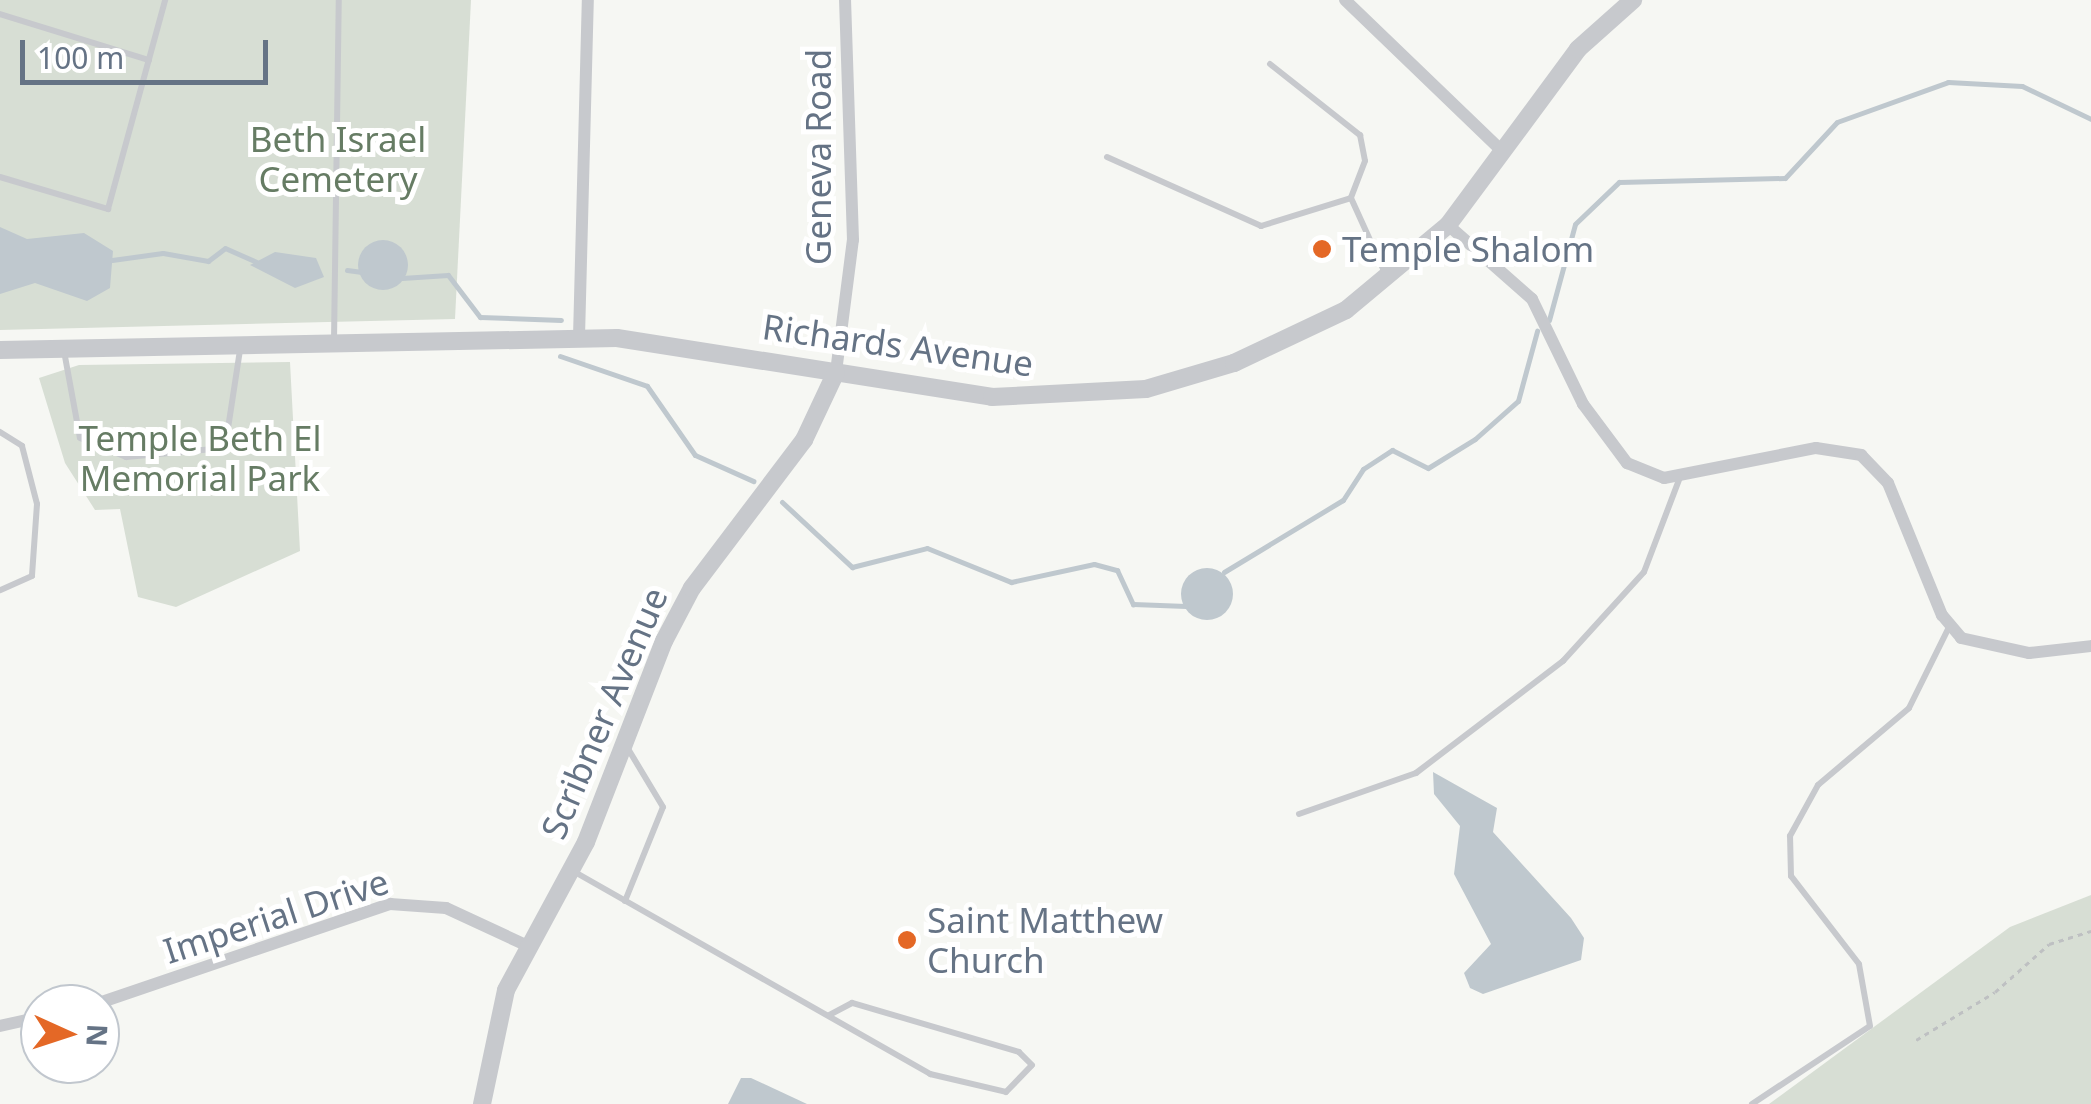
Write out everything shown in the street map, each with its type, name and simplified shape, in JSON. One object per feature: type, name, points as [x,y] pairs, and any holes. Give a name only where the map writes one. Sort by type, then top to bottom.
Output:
[{"type":"street","points":[[579,336],[588,0]]},
{"type":"street","name":"Geneva Road","points":[[836,372],[853,240],[846,0]]},
{"type":"street","points":[[1345,0],[1499,148]]},
{"type":"street","name":"Richards Avenue","points":[[0,350],[579,336],[1016,399],[1146,389],[1290,339],[1386,276],[1448,225],[1499,148],[1578,48],[1633,0]]},
{"type":"street","points":[[1448,225],[1532,299],[1583,404],[1627,463],[1680,477],[1816,448],[1861,455],[1888,482],[1949,626],[2003,651],[2091,646]]},
{"type":"street","name":"Scribner Avenue","points":[[482,1104],[500,1007],[528,946],[572,871],[678,613],[804,440],[836,372]]},
{"type":"street","name":"Imperial Drive","points":[[120,996],[390,904],[446,908],[528,946]]},
{"type":"lane","points":[[0,177],[108,209],[165,0]]},
{"type":"lane","points":[[334,342],[339,0]]},
{"type":"lane","points":[[0,14],[148,60]]},
{"type":"lane","points":[[1270,64],[1360,135],[1364,166],[1351,198],[1386,276]]},
{"type":"lane","points":[[1107,157],[1262,226],[1351,198]]},
{"type":"lane","points":[[64,348],[86,444],[112,456],[190,456],[230,442],[240,344]]},
{"type":"lane","points":[[0,432],[22,446],[37,504],[32,576],[0,590]]},
{"type":"lane","points":[[1299,814],[1416,773],[1563,660],[1639,579],[1680,477]]},
{"type":"lane","points":[[1752,1104],[1870,1026],[1859,964],[1791,876],[1790,836],[1818,785],[1910,708],[1949,626]]},
{"type":"lane","points":[[624,744],[656,785],[662,819],[625,901]]},
{"type":"lane","points":[[572,871],[930,1074],[984,1091],[1006,1092],[1032,1065],[1019,1052],[852,1003],[829,1015]]},
{"type":"path","points":[[1916,1040],[1995,992],[2048,944],[2091,931]]},
{"type":"green space","name":"Beth Israel Cemetery","points":[[0,0],[471,0],[455,319],[0,330]]},
{"type":"green space","name":"Temple Beth El Memorial Park","points":[[290,362],[300,551],[176,607],[138,597],[120,509],[95,510],[65,463],[39,378],[79,365]]},
{"type":"green space","points":[[2091,895],[2091,1104],[1769,1104],[2010,927]]},
{"type":"shaded area","points":[[0,227],[27,239],[84,233],[113,251],[110,288],[87,301],[35,283],[0,294]]},
{"type":"shaded area","points":[[383,240],[400,248],[408,265],[400,282],[383,290],[366,282],[358,265],[366,248]]},
{"type":"shaded area","points":[[275,252],[316,258],[324,277],[295,288],[250,265]]},
{"type":"shaded area","points":[[1207,568],[1225,576],[1233,594],[1225,612],[1207,620],[1189,612],[1181,594],[1189,576]]},
{"type":"shaded area","points":[[1433,772],[1497,808],[1493,832],[1571,918],[1584,938],[1581,960],[1483,994],[1470,988],[1464,973],[1491,944],[1454,874],[1460,826],[1434,794]]},
{"type":"shaded area","points":[[741,1078],[751,1078],[807,1104],[728,1104]]},
{"type":"waterway","points":[[1549,320],[1575,224],[1619,182],[1785,178],[1837,122],[1948,82],[2022,86],[2091,119]]},
{"type":"waterway","points":[[112,260],[163,253],[208,261],[225,248],[256,262]]},
{"type":"waterway","points":[[347,270],[362,272]]},
{"type":"waterway","points":[[402,278],[448,275],[480,317],[561,320]]},
{"type":"waterway","points":[[1224,572],[1343,500],[1363,469],[1392,450],[1428,468],[1475,439],[1518,401],[1537,331]]},
{"type":"waterway","points":[[560,356],[647,386],[695,455],[753,481]]},
{"type":"waterway","points":[[782,502],[852,567],[927,548],[1011,582],[1094,564],[1117,570],[1133,604],[1186,606]]},
{"type":"place","name":"Temple Shalom","points":[[1322,249]]},
{"type":"place","name":"Saint Matthew Church","points":[[907,940]]}]
